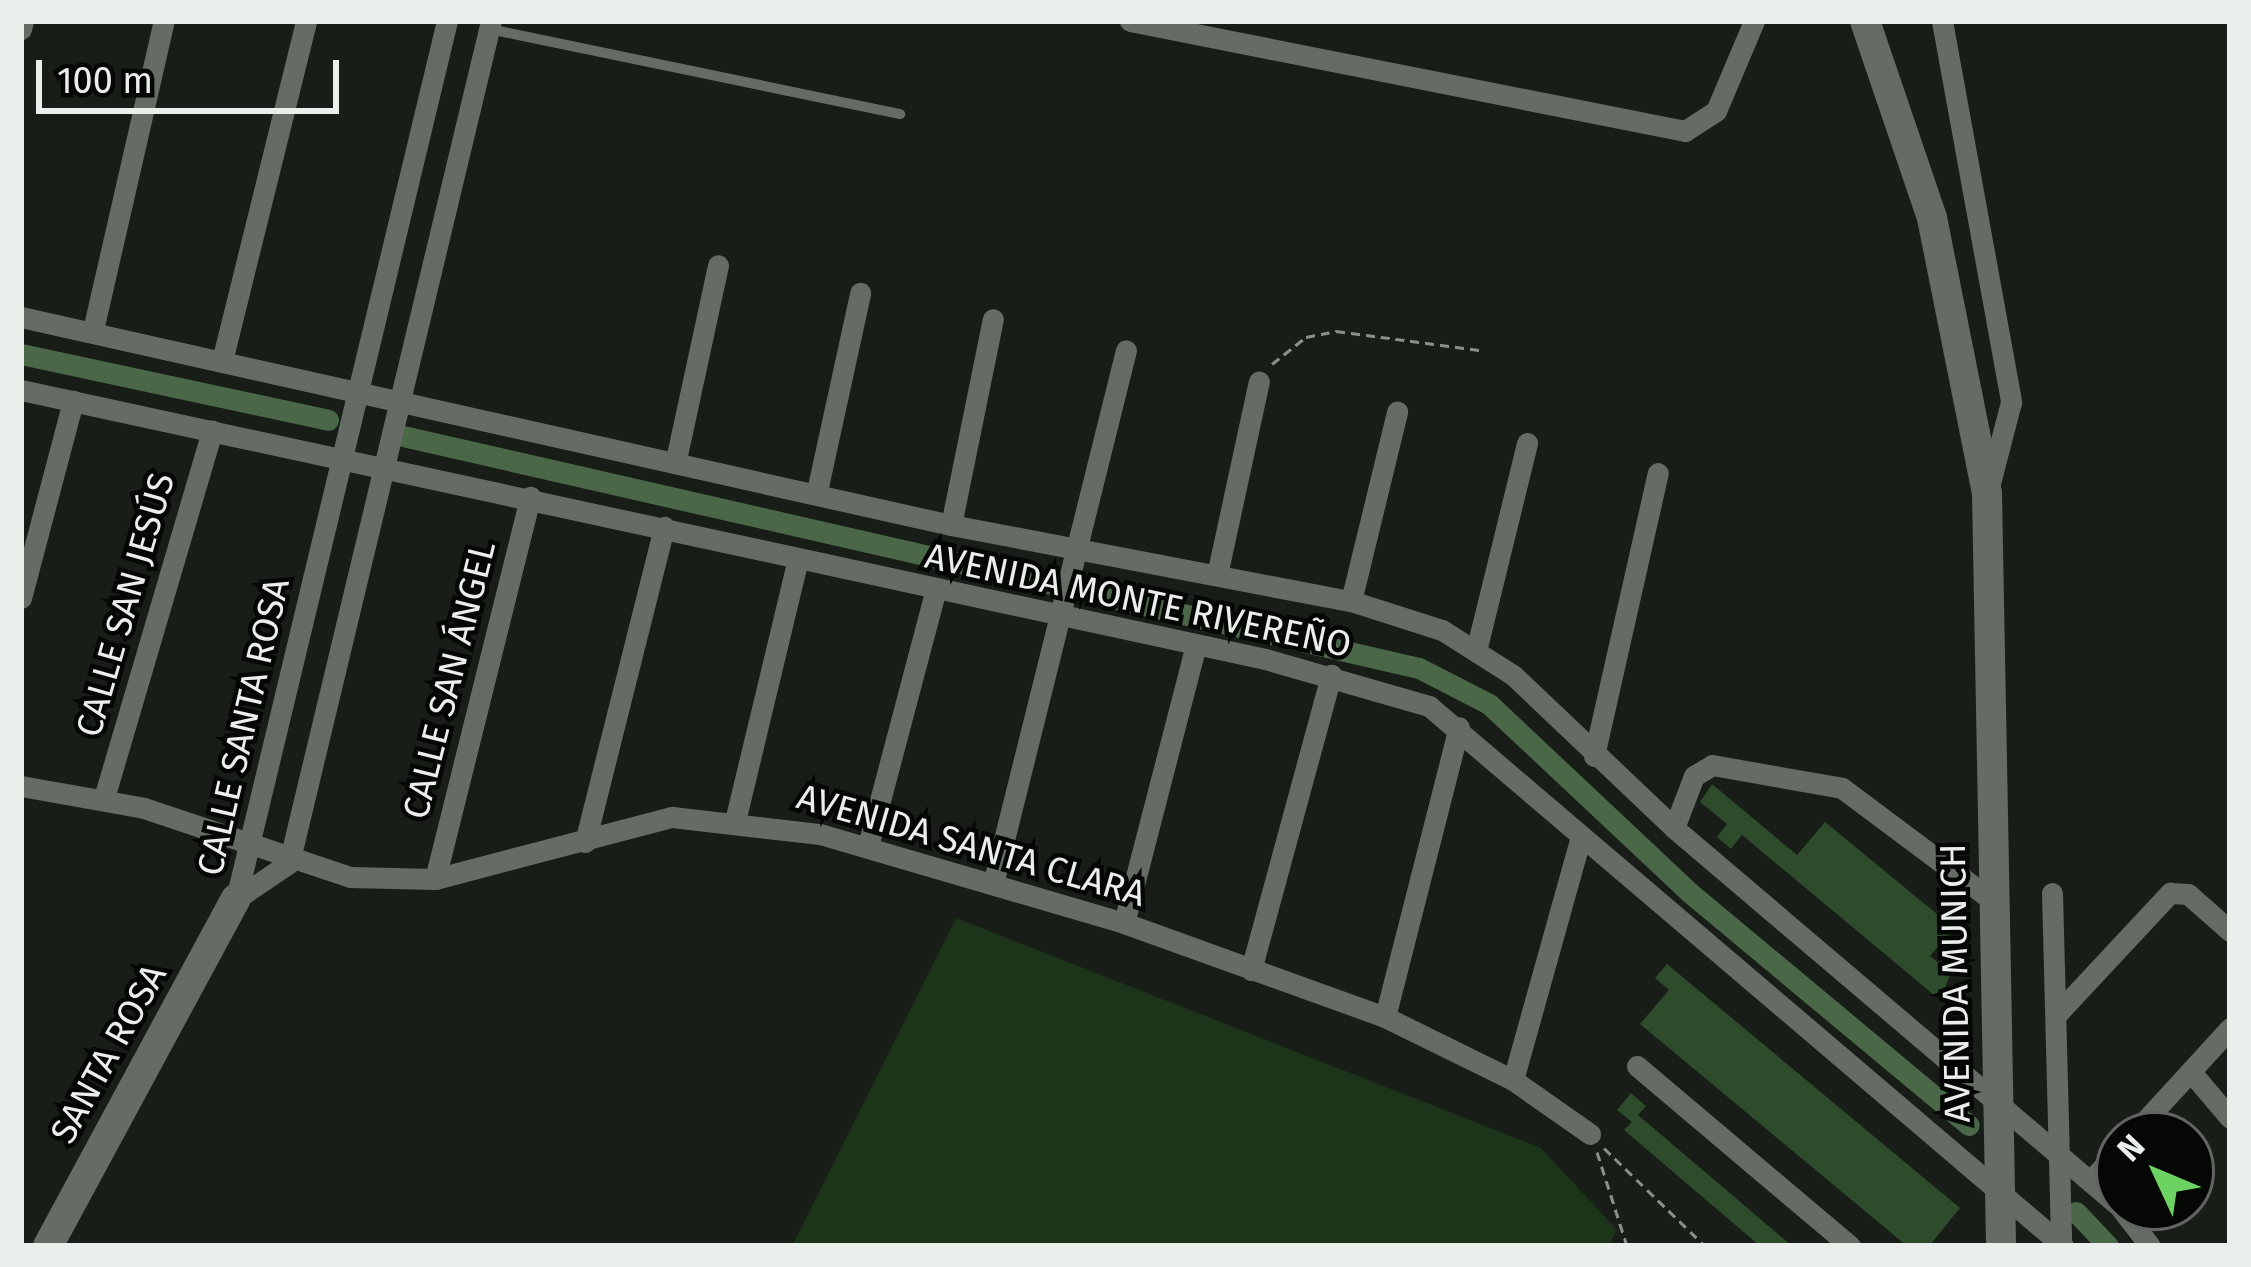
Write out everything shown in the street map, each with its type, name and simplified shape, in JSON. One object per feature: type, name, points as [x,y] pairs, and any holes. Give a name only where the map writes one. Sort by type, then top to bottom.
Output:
[{"type":"main road","name":"AVENIDA MUNICH","points":[[1865,21],[1932,218],[1987,494],[2001,1246]]},
{"type":"main road","name":"SANTA ROSA","points":[[48,1246],[236,898]]},
{"type":"street","points":[[93,330],[164,21]]},
{"type":"street","points":[[223,357],[306,21]]},
{"type":"street","name":"CALLE SANTA ROSA","points":[[236,898],[447,21]]},
{"type":"street","points":[[457,21],[490,25]]},
{"type":"street","points":[[1130,21],[1669,131],[1716,111],[1754,21]]},
{"type":"street","points":[[1942,21],[2011,402],[1987,494]]},
{"type":"street","name":"CALLE SANTA ROSA","points":[[236,898],[289,862],[490,25]]},
{"type":"street","points":[[677,455],[718,265]]},
{"type":"street","points":[[817,491],[860,293]]},
{"type":"street","name":"AVENIDA MONTE RIVEREÑO","points":[[21,317],[677,455],[951,525],[1351,601],[1477,647],[1674,827],[2094,1177]]},
{"type":"street","points":[[951,525],[993,319]]},
{"type":"street","points":[[993,884],[1126,350]]},
{"type":"street","points":[[1217,575],[1259,381]]},
{"type":"street","name":"AVENIDA MONTE RIVEREÑO","points":[[21,390],[530,497],[934,592],[1331,675],[1459,727],[1581,837],[2062,1245]]},
{"type":"street","points":[[21,598],[73,401]]},
{"type":"street","points":[[1351,601],[1397,412]]},
{"type":"street","name":"CALLE SAN JESÚS","points":[[104,798],[212,431]]},
{"type":"street","points":[[1477,647],[1527,443]]},
{"type":"street","points":[[1594,756],[1658,473]]},
{"type":"street","name":"CALLE SAN ÁNGEL","points":[[435,879],[530,497]]},
{"type":"street","points":[[585,842],[664,527]]},
{"type":"street","points":[[736,817],[798,559]]},
{"type":"street","points":[[868,846],[934,592]]},
{"type":"street","points":[[1124,923],[1196,644]]},
{"type":"street","points":[[1251,970],[1331,675]]},
{"type":"street","points":[[1385,1017],[1459,727]]},
{"type":"street","points":[[1674,827],[1694,776],[1712,765],[1842,788],[1993,902]]},
{"type":"street","name":"AVENIDA SANTA CLARA","points":[[21,786],[104,798],[289,862],[435,879],[672,818],[736,817],[868,846],[1124,923],[1385,1017],[1513,1080],[1590,1134]]},
{"type":"street","points":[[1513,1080],[1581,837]]},
{"type":"street","points":[[2052,892],[2062,1245]]},
{"type":"street","points":[[2056,1014],[2170,893],[2230,931]]},
{"type":"street","points":[[2155,1111],[2230,1028]]},
{"type":"street","points":[[1637,1066],[1850,1246]]},
{"type":"street","points":[[2192,1072],[2230,1118]]},
{"type":"lane","points":[[490,25],[900,114]]},
{"type":"path","points":[[1259,381],[1288,346],[1336,331],[1485,351]]},
{"type":"path","points":[[1590,1134],[1627,1246]]},
{"type":"path","points":[[1590,1134],[1705,1246]]},
{"type":"green space","points":[[956,918],[1541,1148],[1617,1230],[1609,1246],[792,1246]]},
{"type":"building","points":[[1712,784],[1797,855],[1825,822],[1954,928],[1930,956],[1951,973],[1940,1000],[1742,835],[1731,849],[1717,837],[1727,824],[1700,802]]},
{"type":"building","points":[[1667,964],[1960,1208],[1929,1246],[1907,1246],[1640,1024],[1669,990],[1655,978]]},
{"type":"building","points":[[1631,1093],[1646,1106],[1638,1115],[1792,1246],[1760,1246],[1624,1130],[1632,1122],[1617,1110]]},
{"type":"waterway","points":[[21,354],[328,420]]},
{"type":"waterway","points":[[403,436],[1419,668],[1489,704],[1689,892],[1969,1125]]},
{"type":"waterway","points":[[2076,1212],[2108,1246]]}]
